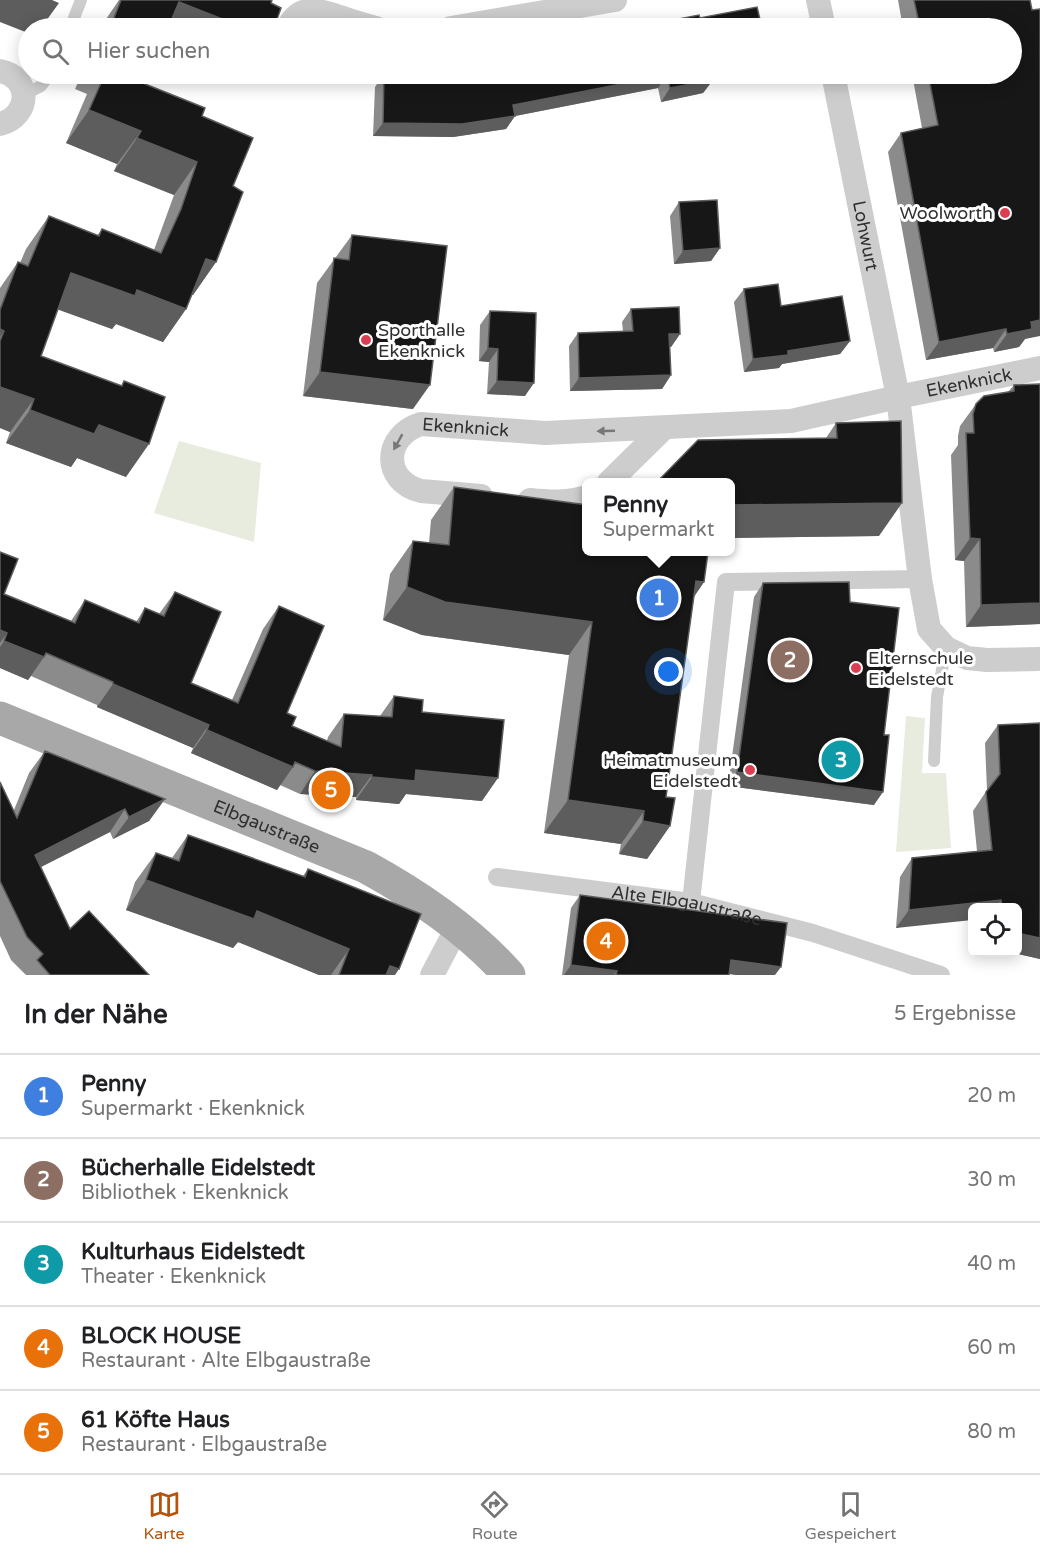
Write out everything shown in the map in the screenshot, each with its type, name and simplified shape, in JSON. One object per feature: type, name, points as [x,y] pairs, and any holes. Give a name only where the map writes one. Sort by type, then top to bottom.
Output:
[{"type":"main road","name":"Elbgaustraße","points":[[0,718],[366,867],[405,888],[459,926],[509,975]]},
{"type":"street","points":[[510,18],[615,0]]},
{"type":"street","points":[[818,0],[822,18]]},
{"type":"street","points":[[295,18],[308,10],[319,10],[344,18]]},
{"type":"street","points":[[0,71],[8,72],[18,80]]},
{"type":"street","points":[[0,124],[13,118],[20,111],[24,95],[20,84]]},
{"type":"street","name":"Lohwurt","points":[[835,84],[898,397]]},
{"type":"street","name":"Ekenknick","points":[[582,499],[558,502],[412,489],[404,484],[396,473],[392,458],[394,446],[402,434],[411,427],[421,424],[545,433],[791,422],[1040,368]]},
{"type":"street","points":[[898,397],[920,579],[929,629],[946,648],[967,658],[1040,659]]},
{"type":"street","points":[[614,478],[664,428]]},
{"type":"street","points":[[691,902],[726,582],[920,579]]},
{"type":"street","name":"Alte Elbgaustraße","points":[[497,877],[691,902],[813,933],[941,975]]},
{"type":"street","points":[[432,975],[459,926]]},
{"type":"lane","points":[[74,18],[81,0]]},
{"type":"lane","points":[[24,95],[42,84]]},
{"type":"lane","points":[[934,761],[937,697],[946,648]]},
{"type":"shaded area","points":[[179,441],[261,463],[254,542],[154,513]]},
{"type":"shaded area","points":[[906,716],[925,718],[922,773],[946,773],[951,848],[896,852]]},
{"type":"building","points":[[121,0],[272,0],[271,3],[281,8],[278,18],[220,18],[179,2],[172,18],[114,18]]},
{"type":"building","points":[[914,0],[1030,0],[1032,10],[1040,9],[1040,320],[1031,322],[1032,329],[1007,334],[1006,329],[939,342],[901,133],[938,125],[930,84],[1022,84],[1022,18],[918,18]]},
{"type":"building","points":[[757,7],[760,18],[700,18]]},
{"type":"building","points":[[699,15],[700,18],[684,18]]},
{"type":"building","points":[[101,84],[145,84],[205,108],[202,116],[253,138],[233,186],[243,192],[216,262],[206,259],[186,309],[137,290],[135,296],[71,273],[41,356],[122,386],[124,381],[165,397],[149,444],[99,425],[94,434],[30,410],[34,399],[0,387],[0,341],[4,331],[0,329],[0,310],[18,262],[28,266],[49,216],[99,236],[102,229],[161,253],[181,209],[197,162],[137,138],[141,131],[89,110]]},
{"type":"building","points":[[384,84],[621,84],[513,105],[515,116],[462,124],[383,123]]},
{"type":"building","points":[[669,84],[692,84],[670,88]]},
{"type":"building","points":[[717,200],[720,248],[683,251],[679,202]]},
{"type":"building","name":"Sporthalle Ekenknick","points":[[352,235],[447,246],[430,385],[320,372],[334,258],[349,260]]},
{"type":"building","points":[[778,284],[781,306],[842,296],[850,341],[788,351],[788,355],[753,359],[744,289]]},
{"type":"building","points":[[679,307],[680,334],[669,334],[671,375],[579,378],[578,333],[633,331],[631,309]]},
{"type":"building","points":[[490,311],[536,313],[534,383],[497,381],[498,349],[488,348]]},
{"type":"building","points":[[1040,384],[1040,603],[981,605],[980,539],[970,538],[966,433],[974,433],[973,414],[976,404],[984,396],[1014,391],[1014,385]]},
{"type":"building","points":[[901,421],[902,503],[735,505],[735,478],[661,478],[698,440],[837,438],[836,423]]},
{"type":"building","points":[[454,487],[582,504],[582,556],[707,556],[704,582],[696,581],[666,797],[675,798],[670,826],[643,821],[644,811],[568,800],[592,622],[445,602],[407,587],[413,541],[449,545]]},
{"type":"building","points":[[0,552],[18,559],[4,594],[75,623],[85,600],[139,623],[145,608],[164,616],[175,592],[221,612],[191,683],[238,703],[279,606],[324,626],[287,713],[296,717],[292,726],[341,747],[344,714],[392,717],[394,696],[423,700],[422,712],[504,720],[498,778],[416,770],[415,781],[315,771],[295,762],[293,767],[207,730],[209,725],[113,684],[113,682],[46,653],[44,657],[4,641],[7,633],[0,630]]},
{"type":"building","points":[[849,582],[850,602],[899,608],[884,735],[889,735],[883,792],[737,772],[763,583]]},
{"type":"building","points":[[1040,723],[1040,938],[1022,934],[1022,903],[1001,903],[1001,900],[909,910],[912,858],[992,850],[986,792],[1000,774],[998,725]]},
{"type":"building","points":[[45,751],[165,799],[129,817],[125,809],[35,855],[70,929],[89,911],[149,975],[50,975],[37,960],[43,954],[27,937],[0,881],[0,782],[17,818]]},
{"type":"building","points":[[188,835],[305,877],[308,869],[421,914],[399,969],[390,966],[386,975],[339,975],[349,949],[257,911],[254,919],[146,880],[156,853],[179,861]]},
{"type":"building","points":[[580,895],[787,923],[781,967],[731,960],[729,975],[616,975],[617,971],[571,965]]},
{"type":"place","name":"Woolworth","points":[[1005,213]]},
{"type":"place","name":"Sporthalle Ekenknick","points":[[366,340]]},
{"type":"place","name":"Penny","points":[[659,598]]},
{"type":"place","name":"Bücherhalle Eidelstedt","points":[[790,660]]},
{"type":"place","name":"Elternschule Eidelstedt","points":[[856,668]]},
{"type":"place","name":"Kulturhaus Eidelstedt","points":[[841,760]]},
{"type":"place","name":"Heimatmuseum Eidelstedt","points":[[750,770]]},
{"type":"place","name":"61 Köfte Haus","points":[[331,790]]},
{"type":"place","name":"BLOCK HOUSE","points":[[606,941]]}]
